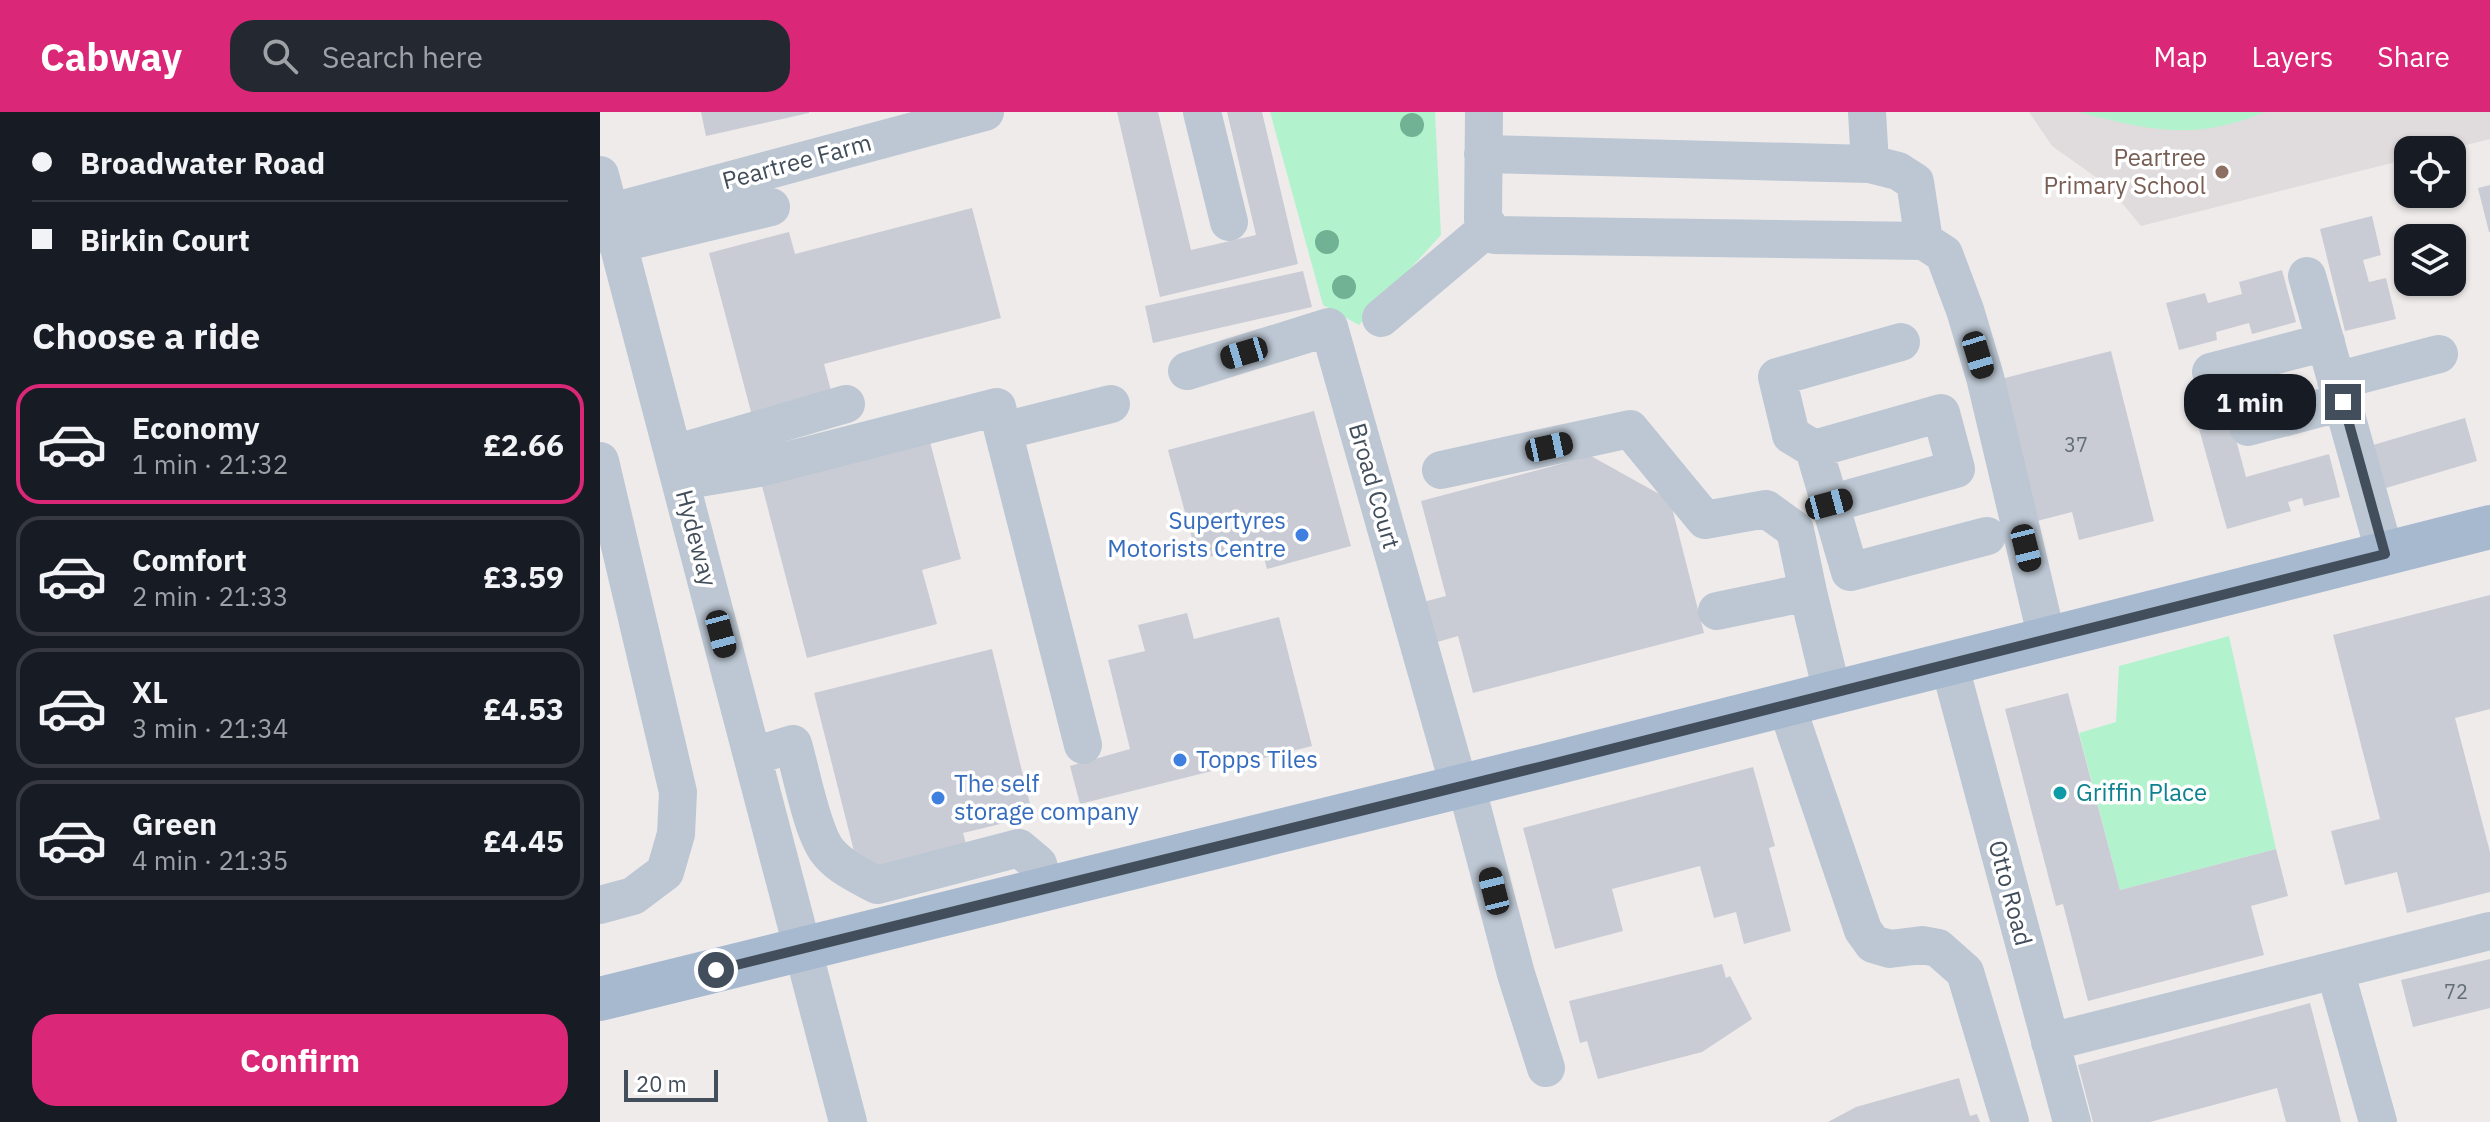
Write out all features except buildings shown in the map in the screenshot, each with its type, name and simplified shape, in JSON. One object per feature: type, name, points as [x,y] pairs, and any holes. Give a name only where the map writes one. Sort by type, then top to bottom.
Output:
[{"type":"main road","points":[[600,999],[1463,786],[2490,527]]},
{"type":"street","name":"Peartree Farm","points":[[613,228],[985,112]]},
{"type":"street","points":[[1202,112],[1229,222]]},
{"type":"street","points":[[1484,112],[1483,219],[1495,235],[1924,241],[1944,254],[1965,310],[1996,424],[2047,639]]},
{"type":"street","points":[[1867,112],[1870,164]]},
{"type":"street","points":[[1483,154],[1870,164],[1898,171],[1915,182],[1924,241]]},
{"type":"street","name":"Hydeway","points":[[600,175],[848,1122]]},
{"type":"street","points":[[613,228],[771,207]]},
{"type":"street","points":[[1381,318],[1489,227]]},
{"type":"street","points":[[2307,276],[2385,554]]},
{"type":"street","name":"Broad Court","points":[[1187,371],[1329,327],[1463,786]]},
{"type":"street","points":[[1901,342],[1777,377],[1791,435],[1814,449],[1850,572],[1987,536]]},
{"type":"street","points":[[2211,372],[2326,342]]},
{"type":"street","points":[[2248,427],[2439,354]]},
{"type":"street","points":[[677,468],[846,404]]},
{"type":"street","points":[[1003,431],[1111,404]]},
{"type":"street","points":[[677,468],[759,468],[997,407],[1083,745]]},
{"type":"street","points":[[1814,449],[1941,413],[1948,437],[1956,469],[1829,504]]},
{"type":"street","points":[[1948,437],[1996,424]]},
{"type":"street","points":[[1441,470],[1630,429],[1705,520],[1766,509],[1795,530],[1832,692]]},
{"type":"street","points":[[600,461],[678,792],[676,834],[665,872],[633,896],[600,905]]},
{"type":"street","points":[[1717,611],[1808,592]]},
{"type":"street","name":"Otto Road","points":[[1949,663],[2072,1122]]},
{"type":"street","points":[[1786,704],[1863,930],[1873,944],[1890,949],[1922,945],[1938,948],[1965,972],[2010,1122]]},
{"type":"street","points":[[753,756],[793,744],[827,851],[851,872],[877,885],[1019,848],[1038,864],[1045,887]]},
{"type":"street","points":[[1463,786],[1528,970],[1546,1068]]},
{"type":"street","points":[[2050,1042],[2490,931]]},
{"type":"street","points":[[2335,970],[2378,1122]]},
{"type":"shaded area","name":"Peartree Primary School","points":[[2029,112],[2490,112],[2490,139],[2466,145],[2466,136],[2394,136],[2394,163],[2141,226],[2107,185],[2052,146]]},
{"type":"green space","points":[[1270,112],[1435,112],[1441,235],[1359,325],[1323,305]]},
{"type":"green space","points":[[2078,112],[2265,112],[2216,127],[2172,130],[2127,124]]},
{"type":"green space","points":[[2229,636],[2276,849],[2120,890],[2079,733],[2116,722],[2119,666]]},
{"type":"place","name":"Peartree Primary School","points":[[2222,172]]},
{"type":"place","name":"Supertyres Motorists Centre","points":[[1302,535]]},
{"type":"place","name":"Topps Tiles","points":[[1180,760]]},
{"type":"place","name":"Griffin Place","points":[[2060,793]]},
{"type":"place","name":"The self storage company","points":[[938,798]]},
{"type":"route","points":[[716,970],[2385,554],[2343,402]]}]
